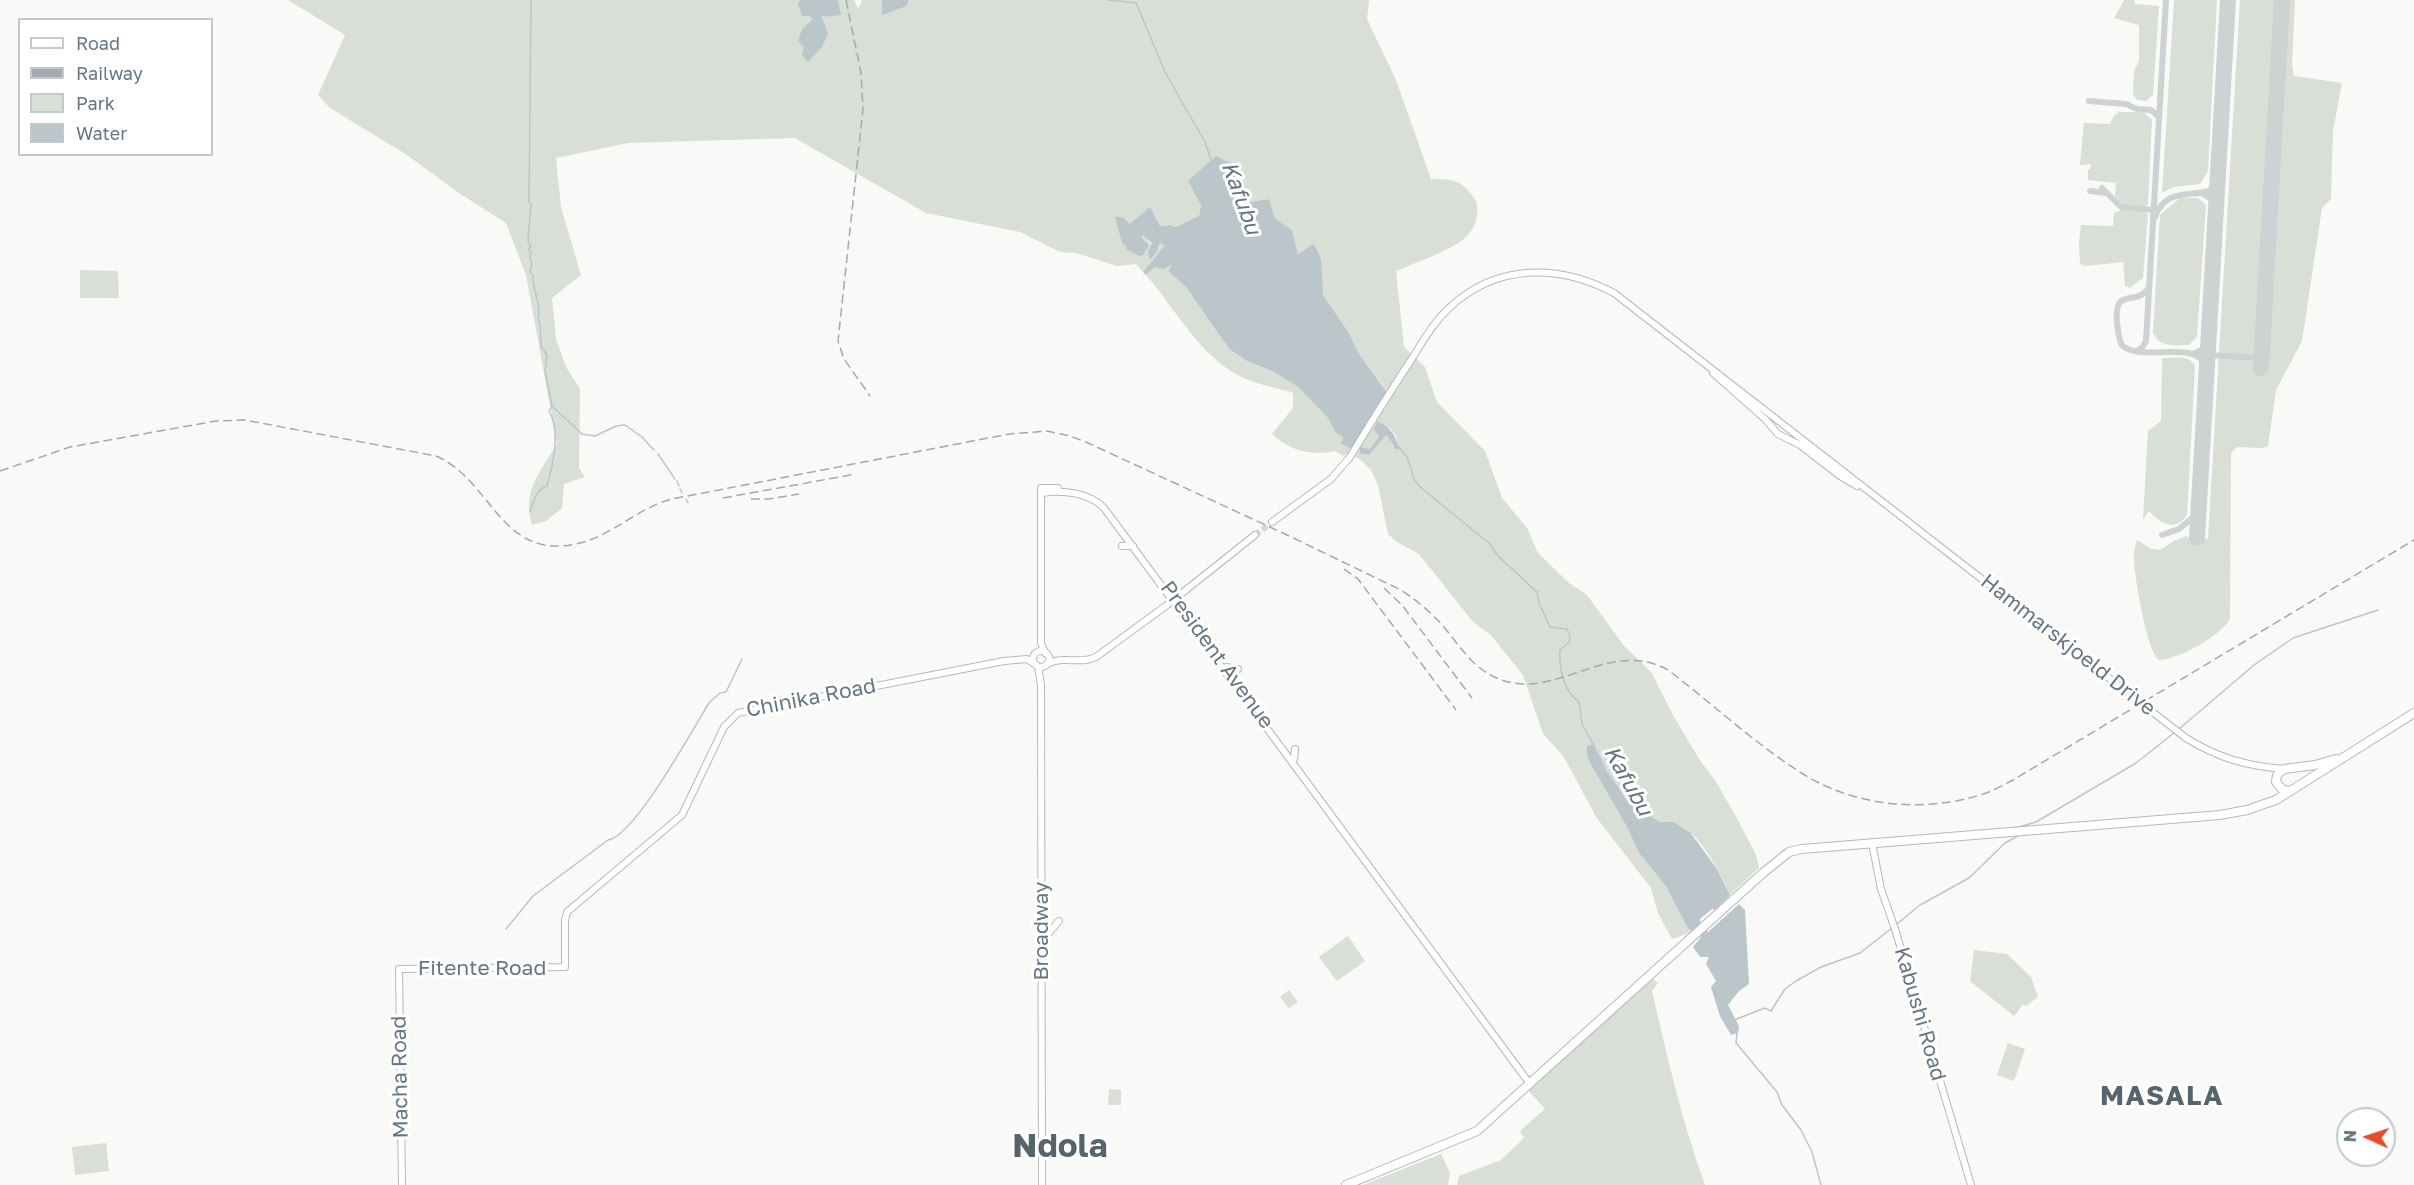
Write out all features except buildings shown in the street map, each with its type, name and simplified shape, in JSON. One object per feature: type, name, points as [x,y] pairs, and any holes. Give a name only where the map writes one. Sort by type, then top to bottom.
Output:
[{"type":"highway","points":[[1346,1185],[1471,1135],[1789,852],[1802,849],[2220,815],[2247,810],[2266,804],[2290,791],[2414,713]]},
{"type":"highway","points":[[2266,804],[2273,796],[2278,773],[2284,769],[2315,765],[2351,753]]},
{"type":"highway","points":[[2315,765],[2318,774]]},
{"type":"highway","points":[[2276,781],[2280,788],[2290,791]]},
{"type":"main road","name":"Hammarskjoeld Drive","points":[[1272,522],[1336,474],[1359,442],[1423,339],[1440,317],[1467,294],[1497,279],[1533,272],[1585,279],[1614,293],[1707,365],[1758,412],[1778,434],[1800,445],[1866,490],[1959,559],[2186,738],[2225,759],[2256,767],[2284,769]]},
{"type":"main road","name":"Hammarskjoeld Drive","points":[[1732,387],[1836,470]]},
{"type":"main road","name":"President Avenue","points":[[1041,643],[1041,491],[1065,488],[1102,500],[1133,547],[1292,759],[1530,1084]]},
{"type":"main road","name":"President Avenue","points":[[1115,520],[1172,599]]},
{"type":"main road","points":[[1123,533],[1121,544],[1133,547]]},
{"type":"main road","points":[[1027,659],[1041,665],[1055,660],[1091,660],[1255,535]]},
{"type":"main road","points":[[1027,659],[1036,654],[1046,654],[1055,658],[1092,656],[1172,599],[1176,592],[1184,590]]},
{"type":"main road","points":[[1041,643],[1046,654],[1041,665]]},
{"type":"main road","points":[[1041,643],[1034,661],[1041,665]]},
{"type":"main road","name":"Chinika Road","points":[[565,968],[567,912],[680,817],[724,727],[736,714],[757,707],[981,665],[1027,659]]},
{"type":"main road","name":"Broadway","points":[[1041,665],[1041,1185]]},
{"type":"main road","points":[[1225,669],[1238,671],[1235,682],[1224,681],[1225,669]]},
{"type":"main road","points":[[1283,747],[1294,748],[1292,759],[1281,758],[1283,747]]},
{"type":"main road","points":[[2256,767],[2269,772],[2276,781]]},
{"type":"main road","name":"Kabushi Road","points":[[1872,843],[1881,890],[1895,928],[1971,1185]]},
{"type":"main road","points":[[1041,942],[1047,932],[1059,921]]},
{"type":"main road","name":"Fitente Road","points":[[399,969],[565,968]]},
{"type":"main road","name":"Macha Road","points":[[399,969],[402,1185]]},
{"type":"green space","points":[[288,0],[800,0],[798,4],[814,19],[803,29],[839,7],[838,0],[854,0],[858,9],[862,0],[882,0],[883,14],[907,6],[909,0],[1369,0],[1367,19],[1396,80],[1431,179],[1451,180],[1461,184],[1470,192],[1477,204],[1477,216],[1473,228],[1465,238],[1437,254],[1396,271],[1404,347],[1425,367],[1437,402],[1485,451],[1502,498],[1527,528],[1538,553],[1569,583],[1587,595],[1624,646],[1651,672],[1673,715],[1699,759],[1717,783],[1740,824],[1756,855],[1759,868],[1730,895],[1713,862],[1696,838],[1684,828],[1651,819],[1631,803],[1613,780],[1596,747],[1587,756],[1590,763],[1627,827],[1639,853],[1665,885],[1688,927],[1695,931],[1672,939],[1658,913],[1651,888],[1596,817],[1564,757],[1543,734],[1523,675],[1491,635],[1473,622],[1419,554],[1397,542],[1388,534],[1378,485],[1371,470],[1350,453],[1343,456],[1335,451],[1318,453],[1301,451],[1286,445],[1272,434],[1293,408],[1293,393],[1249,380],[1222,365],[1187,329],[1146,275],[1155,267],[1173,265],[1168,271],[1186,287],[1229,349],[1247,361],[1274,372],[1297,386],[1328,418],[1335,432],[1343,438],[1342,445],[1354,450],[1389,394],[1359,354],[1349,333],[1323,295],[1320,264],[1313,245],[1298,254],[1292,230],[1275,220],[1269,199],[1250,202],[1188,181],[1201,205],[1199,216],[1176,227],[1160,226],[1150,207],[1126,246],[1127,250],[1139,256],[1142,235],[1158,250],[1157,246],[1161,243],[1164,246],[1143,272],[1136,264],[1117,266],[1076,253],[1060,252],[1020,232],[926,213],[795,138],[628,143],[556,158],[561,207],[581,275],[552,298],[556,339],[566,367],[580,389],[579,468],[585,477],[564,484],[562,508],[546,521],[532,525],[529,502],[534,482],[557,444],[526,275],[506,223],[459,193],[407,155],[330,108],[318,95],[345,35]],"holes":[[[1390,428],[1396,436],[1399,449],[1394,449],[1394,445],[1386,435],[1365,455],[1358,449],[1370,449],[1379,436]]]},
{"type":"green space","points":[[2124,0],[2134,0],[2135,4],[2159,6],[2153,95],[2146,101],[2137,100],[2133,94],[2134,71],[2139,61],[2139,25],[2114,18]]},
{"type":"green space","points":[[2174,0],[2217,0],[2208,171],[2200,184],[2173,187],[2162,193]]},
{"type":"green space","points":[[2240,0],[2295,0],[2292,64],[2294,76],[2342,83],[2333,131],[2331,199],[2322,208],[2302,341],[2276,390],[2268,446],[2263,448],[2237,447],[2231,453],[2230,618],[2218,632],[2199,645],[2177,656],[2159,660],[2154,654],[2142,610],[2134,552],[2137,540],[2151,549],[2160,550],[2186,536],[2208,539]]},
{"type":"green space","points":[[2119,112],[2143,112],[2152,120],[2148,204],[2145,207],[2123,205],[2115,196],[2116,183],[2088,180],[2088,170],[2091,164],[2080,165],[2084,123],[2110,124]]},
{"type":"green space","points":[[2180,198],[2198,198],[2206,205],[2197,337],[2189,345],[2163,343],[2155,337],[2153,332],[2160,215]]},
{"type":"green space","points":[[2121,210],[2142,211],[2148,214],[2143,278],[2130,288],[2125,286],[2123,262],[2085,266],[2080,264],[2081,225],[2113,226],[2114,213]]},
{"type":"green space","points":[[80,270],[118,271],[119,298],[80,298]]},
{"type":"green space","points":[[2162,358],[2186,358],[2195,367],[2187,515],[2173,525],[2158,520],[2149,511],[2143,519],[2148,431],[2161,421]]},
{"type":"green space","points":[[1348,936],[1365,961],[1337,981],[1319,957]]},
{"type":"green space","points":[[1974,950],[2007,954],[2031,977],[2038,997],[2026,1006],[2023,1004],[2014,1016],[1970,981]]},
{"type":"green space","points":[[1653,979],[1658,983],[1652,991],[1669,1064],[1705,1185],[1457,1185],[1459,1176],[1501,1160],[1524,1138],[1520,1131],[1545,1109],[1527,1089]]},
{"type":"green space","points":[[1289,990],[1298,1002],[1289,1008],[1280,997]]},
{"type":"green space","points":[[2008,1043],[2025,1049],[2014,1081],[1997,1075]]},
{"type":"green space","points":[[1109,1089],[1121,1090],[1121,1105],[1108,1105]]},
{"type":"green space","points":[[106,1143],[109,1171],[75,1175],[72,1147]]},
{"type":"green space","points":[[1441,1154],[1450,1173],[1448,1185],[1363,1185]]},
{"type":"water","points":[[800,0],[838,0],[841,15],[822,17],[828,34],[822,47],[808,62],[802,55],[804,47],[798,41],[802,29],[813,19],[809,16],[802,16],[798,4]]},
{"type":"water","points":[[882,0],[909,0],[907,6],[882,15]]},
{"type":"water","points":[[1216,156],[1239,167],[1250,202],[1269,199],[1275,219],[1292,230],[1298,254],[1314,244],[1321,259],[1323,295],[1349,333],[1359,354],[1389,395],[1354,450],[1341,444],[1343,438],[1335,432],[1328,418],[1297,386],[1274,372],[1247,361],[1229,349],[1186,287],[1168,271],[1172,265],[1163,269],[1155,267],[1146,275],[1143,272],[1164,246],[1161,243],[1151,259],[1148,252],[1152,243],[1142,235],[1149,245],[1143,255],[1139,256],[1127,250],[1122,243],[1115,217],[1122,217],[1130,224],[1150,207],[1160,226],[1176,227],[1199,216],[1201,205],[1188,181]]},
{"type":"water","points":[[1377,421],[1392,432],[1399,449],[1394,449],[1394,445],[1386,435],[1369,455],[1360,453],[1359,447],[1370,449],[1379,436],[1374,430]]},
{"type":"water","points":[[1594,744],[1607,771],[1627,800],[1659,822],[1673,822],[1690,832],[1717,869],[1730,895],[1715,910],[1712,909],[1700,919],[1701,926],[1708,932],[1739,904],[1745,910],[1749,984],[1739,991],[1728,1005],[1739,1026],[1738,1033],[1731,1035],[1720,1016],[1711,987],[1716,981],[1706,964],[1709,957],[1700,957],[1693,947],[1701,937],[1688,928],[1665,885],[1639,853],[1627,827],[1590,763],[1587,746]]},
{"type":"waterway","points":[[531,0],[529,202],[531,204],[528,241],[531,246],[528,250],[531,251],[530,273],[533,275],[539,308],[541,346],[547,355],[545,371],[552,406],[582,434],[595,436],[616,426],[625,425],[642,437],[654,450]]},
{"type":"waterway","name":"Kafubu","points":[[1108,0],[1136,3],[1166,74],[1205,142],[1211,160]]},
{"type":"waterway","points":[[530,511],[538,493],[547,486],[552,468],[555,428],[549,411],[551,407]]},
{"type":"waterway","name":"Kafubu","points":[[1398,446],[1407,457],[1414,479],[1420,487],[1490,544],[1497,555],[1537,592],[1539,603],[1550,627],[1567,629],[1570,636],[1569,642],[1560,650],[1561,671],[1565,685],[1579,702],[1582,724],[1593,744]]},
{"type":"waterway","points":[[658,454],[675,479]]},
{"type":"waterway","points":[[677,481],[679,486]]},
{"type":"waterway","points":[[680,489],[682,493]]},
{"type":"waterway","points":[[686,499],[688,503]]},
{"type":"waterway","points":[[2179,729],[2254,665],[2293,638],[2378,610]]},
{"type":"waterway","points":[[506,929],[533,896],[619,834],[632,821],[662,780],[709,703],[720,693],[726,692],[742,659]]},
{"type":"waterway","points":[[2019,827],[2036,822],[2136,763],[2174,733]]},
{"type":"waterway","points":[[1897,924],[1920,905],[1969,878],[2005,843],[2018,836]]},
{"type":"waterway","points":[[1734,1020],[1765,1008],[1771,1011],[1785,989],[1796,981],[1821,967],[1860,953],[1892,928]]},
{"type":"waterway","name":"Kafubu","points":[[1737,1033],[1736,1043],[1777,1092],[1782,1105],[1801,1130],[1812,1152],[1821,1185]]},
{"type":"taxiway","points":[[2136,351],[2142,348],[2146,341],[2166,0]]},
{"type":"taxiway","points":[[2089,101],[2126,104],[2137,109],[2151,110],[2159,117]]},
{"type":"taxiway","points":[[2155,217],[2159,208],[2171,198],[2209,191],[2216,183],[2218,176]]},
{"type":"taxiway","points":[[2102,188],[2121,207],[2154,210]]},
{"type":"taxiway","points":[[2090,191],[2107,193]]},
{"type":"taxiway","points":[[2202,193],[2213,200],[2216,215]]},
{"type":"taxiway","points":[[2148,289],[2137,297],[2122,300],[2119,304],[2117,322],[2122,345],[2140,352],[2177,352],[2198,356],[2205,363],[2206,376]]},
{"type":"taxiway","points":[[2193,354],[2205,348],[2209,333]]},
{"type":"taxiway","points":[[2208,355],[2261,358]]},
{"type":"taxiway","points":[[2162,535],[2179,529],[2198,513]]},
{"type":"runway","points":[[2197,538],[2228,0]]},
{"type":"runway","points":[[2261,368],[2282,0]]},
{"type":"tunnel","points":[[1255,535],[1272,522]]},
{"type":"railway","points":[[846,0],[861,73],[863,109],[838,341],[844,359],[870,396]]},
{"type":"railway","points":[[0,471],[70,447],[216,421],[245,420],[436,456],[455,467],[471,482],[513,530],[530,540],[550,546],[576,544],[589,540],[659,503],[672,499],[1009,434],[1047,431],[1088,443],[1401,590],[1433,616],[1474,663],[1499,679],[1520,684],[1541,683],[1603,664],[1624,661],[1646,662],[1668,670],[1768,750],[1823,785],[1866,799],[1912,805],[1958,801],[1984,794],[2013,780],[2414,540]]},
{"type":"railway","points":[[723,498],[856,474]]},
{"type":"railway","points":[[751,499],[769,499],[799,494]]},
{"type":"railway","points":[[1344,569],[1358,579],[1456,710]]},
{"type":"railway","points":[[1384,588],[1402,605],[1472,698]]},
{"type":"district","name":"MASALA","points":[[2162,1096]]},
{"type":"district","name":"Ndola","points":[[1060,1147]]}]
